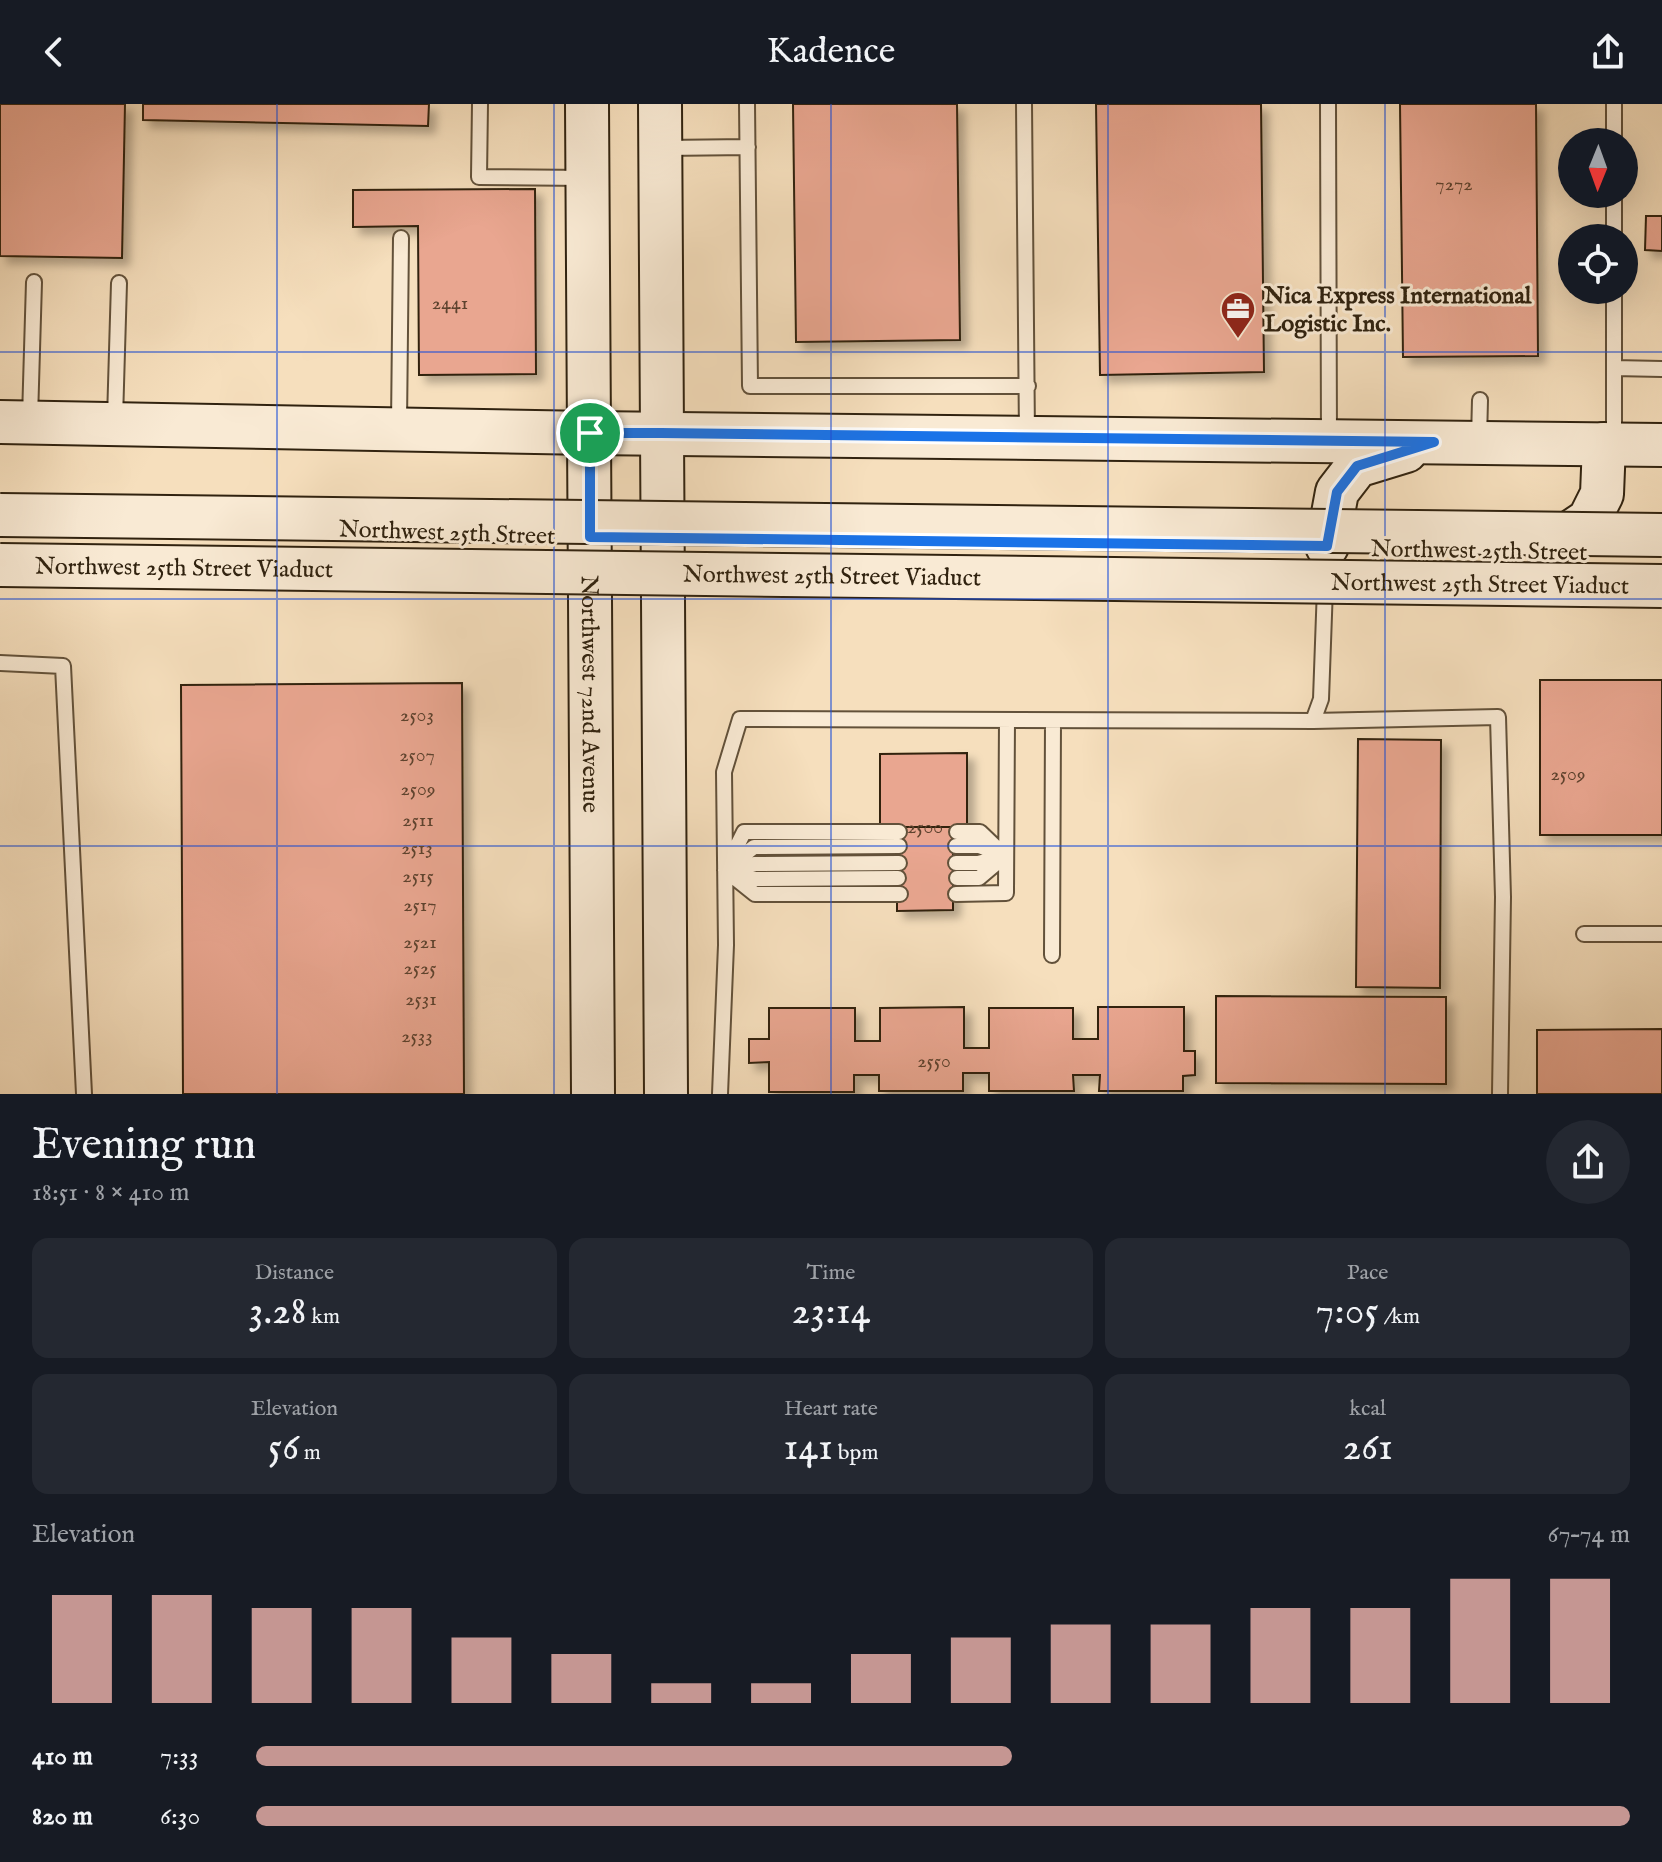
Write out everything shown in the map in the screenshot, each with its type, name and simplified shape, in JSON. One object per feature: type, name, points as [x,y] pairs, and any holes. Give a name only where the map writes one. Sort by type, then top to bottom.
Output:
[{"type":"main road","name":"Northwest 72nd Avenue","points":[[587,104],[593,1094]]},
{"type":"main road","points":[[660,104],[666,1094]]},
{"type":"main road","points":[[15,422],[590,433],[1662,445]]},
{"type":"main road","points":[[1327,546],[1337,492],[1357,466],[1434,442]]},
{"type":"main road","points":[[1543,551],[1589,520],[1602,494],[1609,444]]},
{"type":"main road","name":"Northwest 25th Street","points":[[0,516],[590,537],[1327,546],[1662,554]]},
{"type":"main road","name":"Northwest 25th Street Viaduct","points":[[0,516],[1662,535]]},
{"type":"main road","name":"Northwest 25th Street Viaduct","points":[[0,565],[1662,586]]},
{"type":"lane","points":[[480,104],[479,177],[587,178]]},
{"type":"lane","points":[[747,104],[750,386],[1028,386]]},
{"type":"lane","points":[[1024,104],[1027,438]]},
{"type":"lane","points":[[1328,104],[1329,440]]},
{"type":"lane","points":[[1614,104],[1614,128]]},
{"type":"lane","points":[[661,148],[748,147]]},
{"type":"lane","points":[[399,429],[401,238]]},
{"type":"lane","points":[[15,422],[34,282]]},
{"type":"lane","points":[[115,424],[119,283]]},
{"type":"lane","points":[[1609,444],[1614,304]]},
{"type":"lane","points":[[1614,368],[1662,369]]},
{"type":"lane","points":[[1479,443],[1480,400]]},
{"type":"lane","points":[[1313,721],[1321,699],[1327,546]]},
{"type":"lane","points":[[0,663],[63,666],[84,1094]]},
{"type":"lane","points":[[720,1094],[726,945],[724,772],[740,719],[1313,721],[1498,717],[1503,897],[1500,1094]]},
{"type":"lane","points":[[1005,856],[979,878],[956,878],[1006,893],[1007,720]]},
{"type":"lane","points":[[1052,955],[1053,721]]},
{"type":"lane","points":[[725,870],[754,847],[899,839]]},
{"type":"lane","points":[[957,839],[1005,856]]},
{"type":"lane","points":[[725,870],[755,879],[899,871]]},
{"type":"lane","points":[[725,870],[755,894],[900,894]]},
{"type":"lane","points":[[1584,934],[1662,934]]},
{"type":"building","points":[[0,104],[125,104],[122,258],[0,256]]},
{"type":"building","points":[[143,104],[429,104],[428,126],[143,120]]},
{"type":"building","points":[[793,104],[957,104],[960,340],[796,342]]},
{"type":"building","points":[[1096,104],[1261,104],[1264,372],[1100,375]]},
{"type":"building","points":[[1400,104],[1536,104],[1538,356],[1403,357]]},
{"type":"building","points":[[535,189],[536,374],[419,375],[418,226],[353,227],[353,190]]},
{"type":"building","points":[[1646,216],[1662,216],[1662,251],[1645,250]]},
{"type":"building","points":[[1540,680],[1662,680],[1662,835],[1540,835]]},
{"type":"building","points":[[462,683],[464,1094],[183,1094],[181,685]]},
{"type":"building","points":[[1358,739],[1441,740],[1440,988],[1356,987]]},
{"type":"building","points":[[967,753],[967,827],[880,827],[880,754]]},
{"type":"building","points":[[897,827],[953,827],[953,910],[897,911]]},
{"type":"building","points":[[1216,996],[1446,997],[1446,1084],[1216,1083]]},
{"type":"building","points":[[964,1007],[964,1048],[989,1048],[989,1008],[1073,1008],[1073,1039],[1098,1039],[1098,1007],[1184,1007],[1184,1051],[1195,1051],[1195,1075],[1183,1076],[1183,1091],[1099,1091],[1100,1075],[1073,1075],[1074,1091],[989,1091],[989,1073],[963,1073],[963,1091],[879,1091],[879,1075],[854,1075],[854,1092],[769,1092],[769,1062],[749,1063],[749,1039],[769,1039],[769,1008],[855,1008],[855,1041],[880,1041],[880,1008]]},
{"type":"building","points":[[1662,1029],[1662,1094],[1537,1094],[1537,1030]]},
{"type":"place","name":"Nica Express International Logistic Inc.","points":[[1238,340]]},
{"type":"route","points":[[590,433],[1434,442],[1357,466],[1337,492],[1327,546],[590,537],[590,433]]}]
